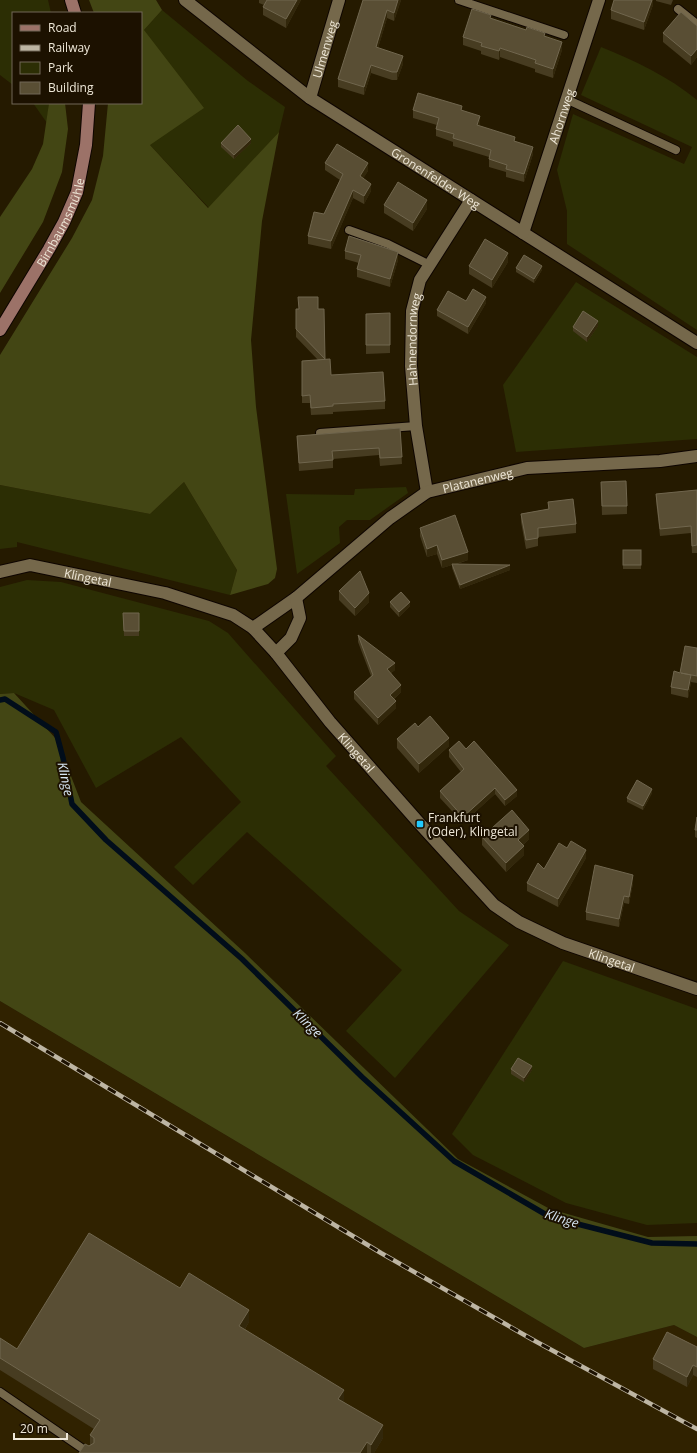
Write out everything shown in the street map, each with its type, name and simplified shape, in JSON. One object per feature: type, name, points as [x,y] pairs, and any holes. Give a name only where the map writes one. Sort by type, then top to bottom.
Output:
[{"type":"main road","points":[[71,0],[75,12]]},
{"type":"main road","name":"Birnbaumsmühle","points":[[0,330],[49,249],[64,222],[77,192],[86,145],[88,104]]},
{"type":"street","name":"Gronenfelder Weg","points":[[185,0],[310,98],[697,343]]},
{"type":"street","name":"Ulmenweg","points":[[310,98],[339,0]]},
{"type":"street","name":"Ahornweg","points":[[523,233],[599,0]]},
{"type":"street","name":"Hahnendornweg","points":[[427,492],[416,426],[411,366],[410,328],[412,311],[420,280],[472,200]]},
{"type":"street","name":"Platanenweg","points":[[253,628],[296,598],[390,518],[427,492],[527,468],[660,460],[697,456]]},
{"type":"street","name":"Klingetal","points":[[0,572],[30,565],[165,593],[234,615],[253,628],[276,653],[330,722],[474,885],[494,905],[519,922],[562,943],[697,988]]},
{"type":"street","points":[[276,653],[291,638],[300,618],[296,598]]},
{"type":"lane","points":[[460,0],[564,35]]},
{"type":"lane","points":[[678,9],[697,24]]},
{"type":"lane","points":[[566,99],[676,150]]},
{"type":"lane","points":[[349,230],[388,244],[430,265]]},
{"type":"lane","points":[[320,433],[416,426]]},
{"type":"lane","points":[[0,1392],[88,1453]]},
{"type":"shaded area","points":[[0,1001],[584,1348],[674,1325],[697,1337],[697,1453],[0,1453]]},
{"type":"green space","points":[[0,0],[48,0],[51,12],[12,12],[12,84],[0,75]]},
{"type":"green space","points":[[89,0],[156,0],[162,10],[144,30],[204,108],[150,145],[208,208],[279,132],[262,221],[251,340],[256,407],[277,569],[275,578],[268,584],[230,595],[237,570],[184,482],[150,514],[0,485],[0,355],[72,238],[92,200],[103,156],[108,104],[142,104],[142,12],[94,12]]},
{"type":"green space","points":[[162,10],[248,81],[285,107],[279,132],[209,208],[150,145],[144,30]]},
{"type":"green space","points":[[601,47],[663,76],[697,100],[697,330],[567,244],[567,211],[557,170],[573,114],[684,164],[692,147],[581,95]]},
{"type":"green space","points":[[34,104],[49,104],[47,123]]},
{"type":"green space","points":[[49,104],[65,104],[68,129],[62,172],[43,222],[0,293],[0,217],[32,169],[43,144]]},
{"type":"green space","points":[[576,282],[697,357],[697,439],[516,452],[503,385]]},
{"type":"green space","points":[[184,482],[237,570],[230,595],[17,542],[17,547],[0,549],[0,485],[150,514]]},
{"type":"green space","points":[[406,487],[408,493],[370,520],[347,520],[339,527],[340,543],[297,574],[286,494],[354,495],[355,489]]},
{"type":"green space","points":[[27,580],[61,582],[209,621],[228,633],[336,756],[326,766],[459,911],[509,945],[395,1078],[346,1031],[402,970],[247,832],[193,885],[174,867],[241,802],[181,737],[96,788],[54,710],[14,693],[0,694],[0,587]]},
{"type":"green space","points":[[14,693],[57,740],[81,802],[245,953],[458,1159],[550,1209],[648,1237],[697,1236],[697,1337],[674,1325],[584,1348],[0,1001],[0,694]]},
{"type":"green space","points":[[563,961],[697,1009],[697,1223],[647,1225],[566,1203],[473,1155],[452,1134]]},
{"type":"building","points":[[267,0],[297,0],[286,19],[263,7]]},
{"type":"building","points":[[363,0],[398,0],[394,13],[387,10],[376,47],[403,56],[397,72],[392,72],[371,65],[364,87],[338,79]]},
{"type":"building","points":[[614,0],[652,0],[644,22],[611,10]]},
{"type":"building","points":[[472,9],[491,15],[490,18],[526,30],[527,27],[545,33],[544,36],[562,42],[553,69],[535,63],[536,60],[500,48],[499,51],[481,46],[482,43],[463,37]]},
{"type":"building","points":[[681,12],[697,26],[697,49],[691,56],[663,33]]},
{"type":"building","points":[[418,93],[462,106],[461,110],[480,116],[477,125],[515,137],[514,141],[533,147],[524,174],[506,169],[507,165],[489,159],[491,150],[453,138],[454,134],[436,129],[439,118],[413,110]]},
{"type":"building","points":[[238,125],[251,139],[234,155],[221,143]]},
{"type":"building","points":[[337,144],[368,163],[360,176],[371,184],[364,196],[353,190],[331,241],[308,236],[314,212],[324,214],[343,174],[325,163]]},
{"type":"building","points":[[398,182],[427,200],[413,223],[384,205]]},
{"type":"building","points":[[349,236],[398,252],[390,279],[357,269],[361,255],[345,251]]},
{"type":"building","points":[[485,239],[508,253],[492,280],[469,266]]},
{"type":"building","points":[[524,255],[542,266],[534,279],[516,268]]},
{"type":"building","points":[[473,289],[486,297],[468,327],[437,310],[448,291],[466,301]]},
{"type":"building","points":[[298,297],[318,297],[318,309],[324,309],[325,359],[296,329],[296,309],[299,309]]},
{"type":"building","points":[[583,311],[598,321],[587,337],[573,327]]},
{"type":"building","points":[[390,313],[390,345],[366,345],[366,314]]},
{"type":"building","points":[[330,359],[331,375],[383,372],[385,401],[333,404],[333,406],[311,408],[310,395],[302,396],[302,361]]},
{"type":"building","points":[[400,428],[402,457],[380,458],[379,448],[332,451],[333,460],[299,463],[297,436]]},
{"type":"building","points":[[626,481],[627,506],[602,506],[601,482]]},
{"type":"building","points":[[697,490],[697,545],[692,546],[691,526],[660,529],[656,494]]},
{"type":"building","points":[[573,499],[576,524],[538,528],[538,538],[526,540],[521,514],[549,509],[548,502]]},
{"type":"building","points":[[455,515],[468,552],[442,560],[437,545],[427,549],[420,528]]},
{"type":"building","points":[[623,550],[641,550],[641,565],[623,565]]},
{"type":"building","points":[[452,564],[510,565],[460,585]]},
{"type":"building","points":[[360,571],[369,593],[355,608],[339,591]]},
{"type":"building","points":[[401,592],[410,602],[399,612],[390,602]]},
{"type":"building","points":[[123,613],[139,613],[139,631],[124,631]]},
{"type":"building","points":[[358,635],[395,663],[387,669],[401,685],[390,695],[396,701],[378,718],[354,692],[373,675]]},
{"type":"building","points":[[685,646],[697,648],[697,676],[681,673],[691,675],[688,690],[671,687],[674,671],[680,673]]},
{"type":"building","points":[[430,716],[449,738],[419,764],[397,739],[415,723],[418,727]]},
{"type":"building","points":[[459,741],[466,749],[474,741],[517,790],[505,800],[495,788],[463,817],[440,791],[464,769],[449,750]]},
{"type":"building","points":[[637,780],[652,789],[643,806],[627,798]]},
{"type":"building","points":[[512,810],[529,830],[518,840],[524,846],[506,863],[482,837]]},
{"type":"building","points":[[697,817],[697,830],[695,830]]},
{"type":"building","points":[[571,841],[586,850],[558,899],[527,883],[538,863],[544,869],[559,843],[567,848]]},
{"type":"building","points":[[595,865],[633,875],[629,897],[624,896],[619,919],[586,912]]},
{"type":"building","points":[[518,1058],[532,1066],[524,1078],[511,1069]]},
{"type":"building","points":[[89,1233],[180,1288],[189,1273],[249,1310],[239,1326],[344,1390],[338,1399],[383,1425],[371,1445],[367,1442],[360,1453],[79,1453],[85,1444],[89,1446],[94,1443],[94,1438],[90,1435],[100,1420],[0,1358],[0,1338],[17,1349]]},
{"type":"building","points":[[667,1332],[697,1347],[697,1367],[693,1365],[687,1377],[653,1359]]},
{"type":"waterway","name":"Klinge","points":[[0,700],[5,699],[56,732],[72,804],[106,840],[242,959],[362,1077],[454,1161],[550,1217],[652,1243],[697,1244]]},
{"type":"railway","points":[[0,1023],[381,1253],[535,1341],[697,1429]]},
{"type":"place","name":"Frankfurt (Oder), Klingetal","points":[[420,824]]}]
